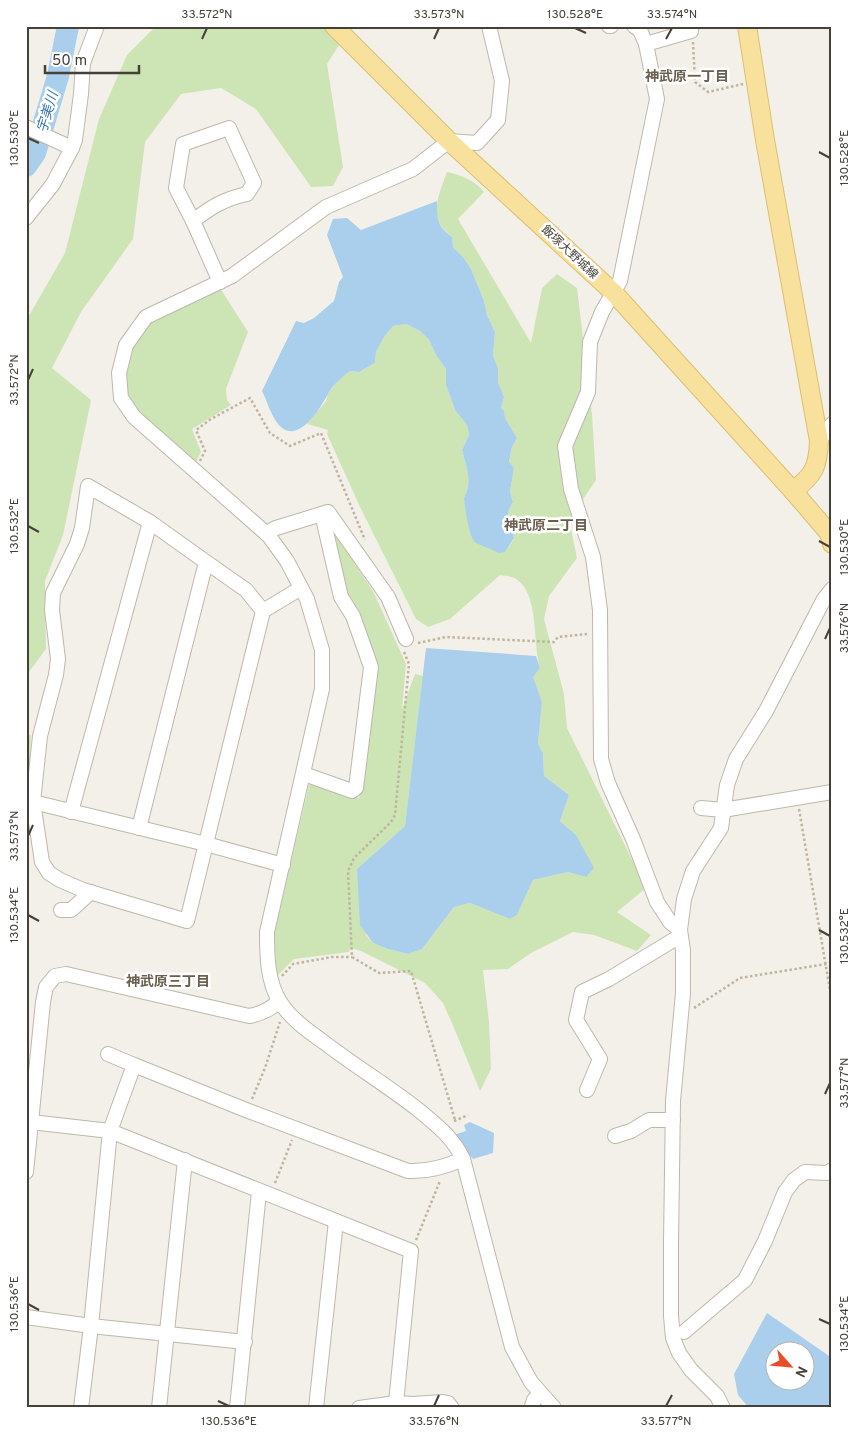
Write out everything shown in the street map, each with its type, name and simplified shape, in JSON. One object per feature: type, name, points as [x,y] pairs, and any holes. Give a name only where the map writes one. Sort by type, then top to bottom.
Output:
[{"type":"main road","name":"飯塚大野城線","points":[[334,26],[449,141],[614,293],[793,491],[829,533],[832,544]]},
{"type":"main road","points":[[748,26],[765,140],[819,441],[818,461],[808,480],[793,491]]},
{"type":"street","points":[[26,218],[53,184],[75,140],[84,63],[97,26]]},
{"type":"street","points":[[489,26],[502,82],[498,120],[477,143],[449,141],[413,169],[326,207],[232,276],[146,317],[126,345],[119,373],[121,398],[134,417],[266,533],[287,561],[307,599],[322,650],[322,689],[284,865],[267,932],[267,955],[270,976],[282,1005],[307,1030],[439,1126],[458,1147],[463,1159],[512,1347],[522,1368],[540,1393],[554,1408]]},
{"type":"street","points":[[634,26],[640,30],[646,44],[657,99],[620,281],[602,312],[590,342],[588,392],[565,446],[570,489],[593,557],[601,633],[601,759],[608,783],[633,839],[657,902],[680,933]]},
{"type":"street","points":[[646,44],[691,29]]},
{"type":"street","points":[[29,128],[72,148]]},
{"type":"street","points":[[193,220],[213,205],[231,197],[247,194],[254,183],[229,128],[183,144],[176,188],[193,220],[220,282]]},
{"type":"street","points":[[819,441],[832,424]]},
{"type":"street","points":[[263,611],[246,590],[150,522],[88,486],[80,536],[53,593],[52,610],[58,659],[56,675],[40,736],[33,802],[42,862],[49,873],[60,880],[91,892],[186,926],[263,611],[301,588]]},
{"type":"street","points":[[266,533],[276,528],[328,512],[388,598],[404,643]]},
{"type":"street","points":[[304,774],[352,791],[356,788],[371,667],[353,616],[342,597],[322,514]]},
{"type":"street","points":[[72,812],[150,522]]},
{"type":"street","points":[[139,828],[206,562]]},
{"type":"street","points":[[723,1408],[717,1396],[678,1353],[673,1338],[671,1316],[670,1242],[673,1120],[681,1016],[683,974],[680,933],[684,900],[693,871],[721,828],[727,786],[736,760],[766,711],[824,599],[832,589]]},
{"type":"street","points":[[701,808],[723,810],[832,792]]},
{"type":"street","points":[[33,802],[284,865]]},
{"type":"street","points":[[61,910],[71,910],[91,892]]},
{"type":"street","points":[[587,1090],[600,1059],[576,1020],[582,992],[609,979],[680,933]]},
{"type":"street","points":[[26,1172],[43,1002],[46,987],[55,976],[66,974],[249,1016],[260,1014],[282,1005]]},
{"type":"street","points":[[108,1054],[246,1110],[408,1171],[423,1172],[463,1159]]},
{"type":"street","points":[[81,1408],[92,1326],[110,1132],[134,1065]]},
{"type":"street","points":[[615,1136],[631,1131],[649,1120],[673,1120]]},
{"type":"street","points":[[31,1122],[110,1132],[185,1160],[264,1194],[411,1251],[396,1402]]},
{"type":"street","points":[[159,1408],[185,1160]]},
{"type":"street","points":[[684,1332],[745,1280],[765,1241],[785,1192],[794,1180],[805,1172],[828,1173],[832,1170]]},
{"type":"street","points":[[238,1408],[264,1194]]},
{"type":"street","points":[[316,1408],[336,1221]]},
{"type":"street","points":[[26,1317],[245,1342]]},
{"type":"street","points":[[533,1408],[534,1400],[540,1393]]},
{"type":"street","points":[[360,1408],[396,1402],[413,1404],[443,1402],[448,1403],[452,1408]]},
{"type":"path","points":[[691,29],[695,82],[708,92],[756,82]]},
{"type":"path","points":[[193,470],[205,451],[196,430],[210,419],[250,398],[270,434],[290,446],[321,433],[366,543]]},
{"type":"path","points":[[404,643],[408,645],[446,637],[554,642],[558,637],[601,633]]},
{"type":"path","points":[[352,957],[348,871],[354,858],[392,822],[395,815],[409,664],[404,643]]},
{"type":"path","points":[[797,797],[832,1002]]},
{"type":"path","points":[[273,983],[293,964],[332,957],[352,957],[379,973],[411,971],[455,1120]]},
{"type":"path","points":[[681,1016],[740,978],[832,963]]},
{"type":"path","points":[[246,1110],[265,1068],[282,1005]]},
{"type":"path","points":[[439,1126],[468,1115]]},
{"type":"path","points":[[264,1194],[296,1129]]},
{"type":"path","points":[[411,1251],[439,1181],[441,1167]]},
{"type":"green space","points":[[156,26],[351,26],[327,64],[343,167],[333,186],[311,187],[256,109],[221,88],[181,94],[145,142],[133,239],[81,312],[52,368],[91,400],[63,535],[45,581],[46,649],[26,676],[26,321],[65,253],[99,119],[127,55]]},
{"type":"green space","points":[[447,172],[467,179],[484,192],[458,219],[531,343],[542,288],[557,274],[577,288],[592,414],[596,480],[569,520],[577,558],[549,596],[544,619],[564,694],[567,728],[646,888],[617,912],[651,935],[637,951],[594,935],[573,932],[531,953],[508,969],[483,970],[489,1022],[491,1069],[480,1091],[443,1003],[425,983],[361,951],[350,948],[349,952],[294,959],[277,976],[274,934],[309,785],[312,784],[359,798],[366,755],[375,668],[345,593],[326,519],[374,593],[406,664],[402,709],[415,674],[423,676],[405,826],[357,869],[366,935],[373,943],[408,954],[422,949],[454,907],[470,903],[510,919],[517,915],[533,880],[568,872],[586,877],[576,835],[560,821],[569,795],[544,776],[543,753],[538,744],[542,702],[532,677],[540,668],[532,607],[524,586],[514,578],[500,575],[450,619],[428,627],[416,619],[360,507],[327,434],[328,430],[307,424],[326,401],[328,394],[340,378],[350,371],[359,372],[375,363],[376,352],[384,337],[393,326],[406,324],[420,331],[429,340],[436,355],[446,369],[446,385],[455,410],[467,425],[469,435],[462,450],[468,474],[467,492],[464,498],[468,519],[505,552],[514,539],[508,516],[513,502],[510,492],[514,468],[509,463],[512,447],[517,438],[501,408],[504,397],[498,382],[498,368],[493,355],[495,332],[487,315],[484,301],[471,269],[453,247],[452,237],[439,223],[437,215],[438,199]]},
{"type":"green space","points":[[220,288],[248,332],[226,389],[227,400],[231,405],[192,429],[201,452],[196,462],[138,412],[127,392],[125,371],[131,347],[146,324]]},
{"type":"green space","points":[[26,732],[31,736],[26,836]]},
{"type":"water","points":[[437,201],[439,222],[443,229],[452,237],[453,247],[471,269],[495,332],[493,355],[498,368],[498,382],[504,397],[501,408],[517,438],[512,447],[509,462],[514,468],[510,492],[513,502],[508,516],[514,538],[505,552],[498,553],[476,543],[471,536],[464,498],[468,486],[468,474],[462,450],[469,435],[467,425],[455,410],[446,385],[446,369],[436,355],[429,340],[420,331],[406,324],[393,326],[384,337],[376,352],[375,363],[359,372],[350,371],[338,381],[332,387],[314,416],[300,429],[293,431],[285,430],[278,424],[262,391],[296,321],[304,323],[314,318],[334,301],[339,282],[343,277],[327,235],[333,219],[347,218],[361,230]]},
{"type":"water","points":[[426,648],[536,656],[540,668],[533,677],[542,702],[538,744],[543,753],[544,776],[569,795],[560,821],[576,835],[594,868],[586,877],[568,872],[533,880],[517,915],[510,919],[470,903],[454,907],[422,949],[408,954],[373,943],[360,925],[357,869],[405,826]]},
{"type":"water","points":[[470,1122],[494,1133],[493,1153],[473,1159],[454,1135],[466,1131],[464,1125]]},
{"type":"water","points":[[767,1313],[809,1342],[766,1342],[766,1392],[816,1392],[816,1347],[832,1358],[832,1408],[749,1408],[738,1395],[734,1374]]},
{"type":"waterway","name":"宇美川","points":[[26,166],[35,153],[58,76],[68,26]]},
{"type":"district","name":"神武原一丁目","points":[[687,76]]},
{"type":"district","name":"神武原二丁目","points":[[546,525]]},
{"type":"district","name":"神武原三丁目","points":[[168,981]]}]
